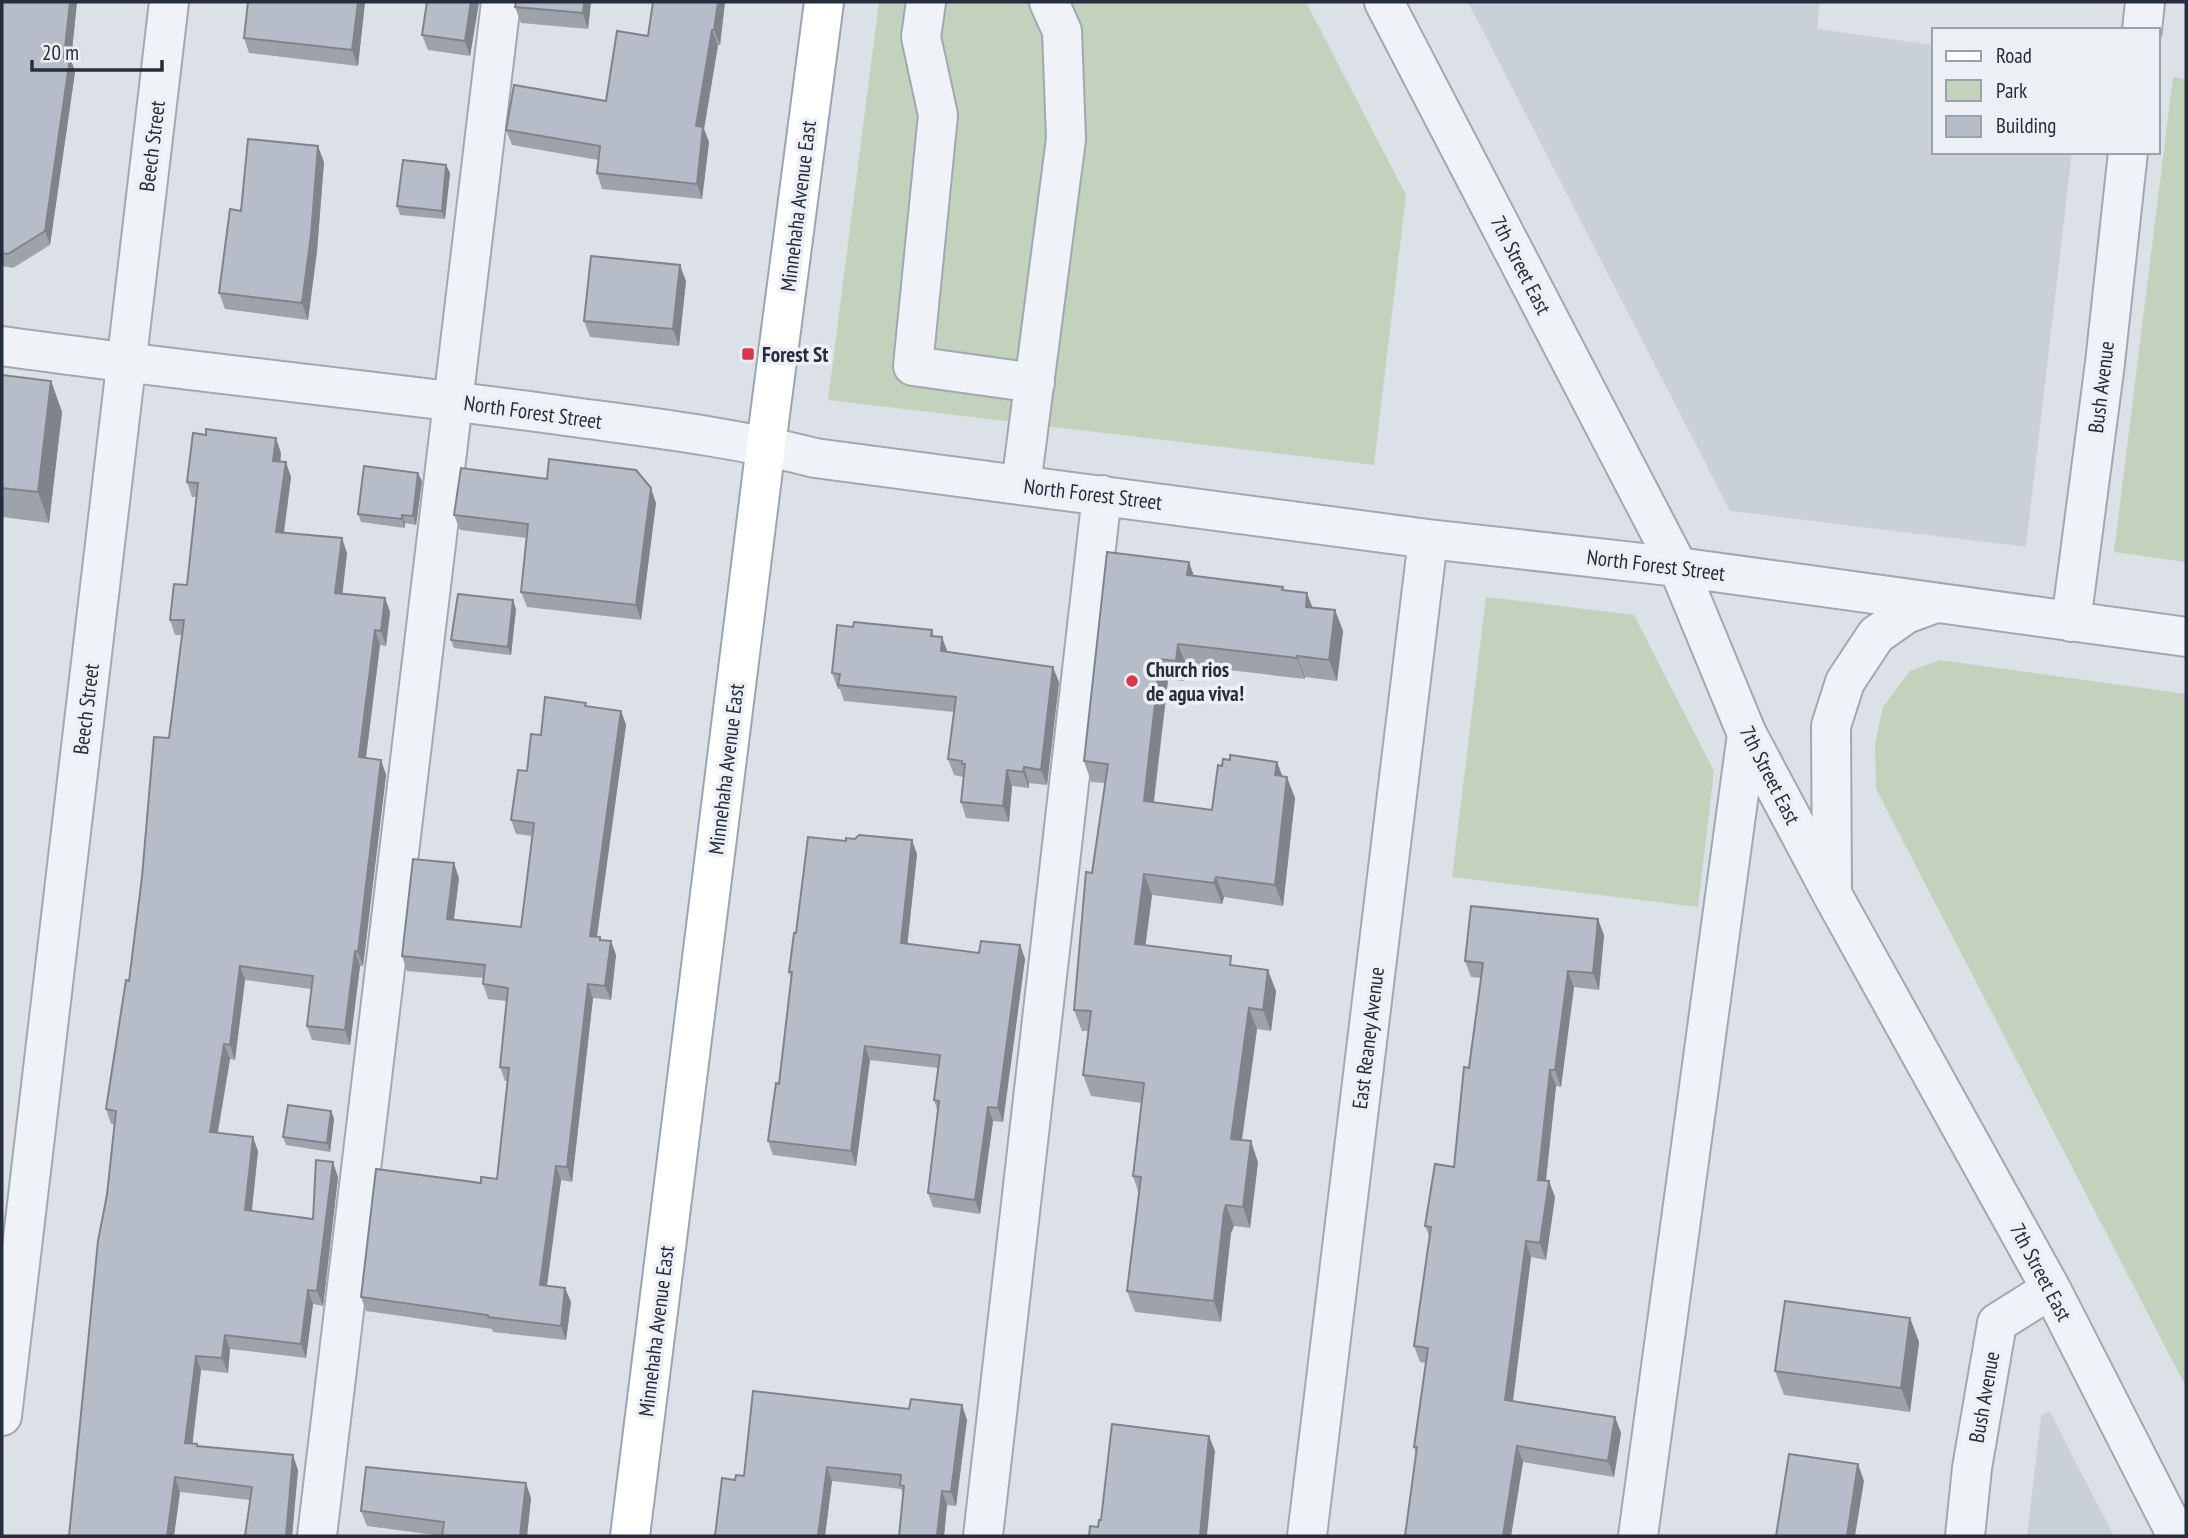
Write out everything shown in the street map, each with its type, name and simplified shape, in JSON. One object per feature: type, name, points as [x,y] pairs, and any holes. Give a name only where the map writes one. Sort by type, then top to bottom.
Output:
[{"type":"main road","name":"Minnehaha Avenue East","points":[[630,1536],[824,2]]},
{"type":"street","name":"Beech Street","points":[[2,1416],[169,2]]},
{"type":"street","points":[[317,1536],[501,2]]},
{"type":"street","points":[[926,2],[920,37],[938,115],[914,366],[1035,383]]},
{"type":"street","points":[[1021,485],[1066,139],[1062,31],[1049,2]]},
{"type":"street","name":"7th Street East","points":[[1384,2],[1678,567],[1747,734],[1832,894],[2052,1289],[2177,1536]]},
{"type":"street","points":[[2142,28],[2145,2]]},
{"type":"street","name":"Bush Avenue","points":[[2071,622],[2105,363],[2128,154]]},
{"type":"street","name":"North Forest Street","points":[[2,346],[127,364],[453,401],[766,445],[815,458],[1428,539],[1678,567],[2186,637]]},
{"type":"street","points":[[983,1536],[1102,495]]},
{"type":"street","name":"East Reaney Avenue","points":[[1307,1536],[1428,539]]},
{"type":"street","points":[[1832,894],[1831,726],[1845,682],[1876,635],[1906,614],[1936,603]]},
{"type":"street","points":[[1638,1536],[1747,734]]},
{"type":"street","name":"Bush Avenue","points":[[1965,1536],[1972,1468],[1997,1323],[2052,1289]]},
{"type":"shaded area","points":[[1468,2],[1820,2],[1817,29],[1932,45],[1932,154],[2072,154],[2026,547],[1730,511]]},
{"type":"shaded area","points":[[2050,1411],[2114,1536],[2027,1536],[2041,1416]]},
{"type":"green space","points":[[879,2],[1306,2],[1406,195],[1374,465],[828,400]]},
{"type":"green space","points":[[2173,77],[2186,79],[2186,562],[2114,552]]},
{"type":"green space","points":[[1486,597],[1634,615],[1714,771],[1698,907],[1452,877]]},
{"type":"green space","points":[[1940,660],[2186,694],[2186,1387],[1876,789],[1875,743],[1883,707],[1910,671]]},
{"type":"building","points":[[2,2],[70,2],[64,57],[70,58],[45,231],[8,254],[2,253]]},
{"type":"building","points":[[248,2],[358,2],[352,50],[244,38]]},
{"type":"building","points":[[427,2],[471,2],[465,41],[422,35]]},
{"type":"building","points":[[516,2],[584,2],[583,13],[515,7]]},
{"type":"building","points":[[653,2],[718,2],[696,126],[703,127],[697,184],[597,173],[600,146],[506,130],[514,85],[606,101],[617,31],[648,36]]},
{"type":"building","points":[[248,139],[318,146],[302,303],[219,293],[230,209],[241,211]]},
{"type":"building","points":[[403,160],[446,165],[442,211],[397,206]]},
{"type":"building","points":[[591,256],[680,265],[673,329],[584,321]]},
{"type":"building","points":[[2,375],[51,381],[38,492],[2,488]]},
{"type":"building","points":[[206,429],[276,438],[273,461],[286,462],[276,532],[342,538],[335,593],[385,598],[381,631],[375,630],[359,757],[381,760],[358,952],[355,951],[345,1030],[307,1026],[313,976],[240,966],[230,1045],[224,1044],[210,1132],[253,1137],[245,1210],[313,1219],[316,1160],[333,1162],[317,1291],[308,1290],[301,1344],[225,1335],[222,1358],[196,1356],[185,1443],[293,1455],[286,1536],[245,1536],[252,1487],[175,1477],[167,1536],[69,1536],[98,1241],[107,1195],[116,1111],[106,1109],[126,980],[129,981],[142,877],[154,737],[169,738],[184,620],[170,620],[174,584],[187,585],[198,483],[187,482],[193,433],[206,435]]},
{"type":"building","points":[[549,459],[636,470],[651,488],[636,605],[521,592],[528,524],[454,515],[461,468],[547,479]]},
{"type":"building","points":[[364,466],[418,473],[413,516],[402,515],[402,519],[358,514]]},
{"type":"building","points":[[1107,552],[1189,562],[1187,575],[1283,587],[1282,590],[1307,593],[1306,607],[1335,610],[1329,660],[1178,644],[1176,661],[1160,659],[1144,801],[1212,810],[1218,765],[1222,766],[1223,759],[1230,760],[1230,755],[1277,762],[1275,775],[1287,777],[1275,885],[1216,877],[1214,883],[1144,874],[1135,944],[1231,956],[1230,965],[1268,970],[1263,1010],[1249,1008],[1231,1139],[1251,1141],[1243,1207],[1226,1205],[1214,1301],[1127,1291],[1141,1177],[1133,1176],[1144,1083],[1083,1075],[1091,1011],[1074,1010],[1086,872],[1092,873],[1108,764],[1084,761]]},
{"type":"building","points":[[458,594],[513,600],[508,647],[451,640]]},
{"type":"building","points":[[854,622],[932,630],[931,636],[942,637],[941,651],[1053,667],[1041,770],[1024,767],[1023,772],[1007,770],[1003,806],[961,802],[965,764],[948,759],[956,697],[838,685],[840,674],[832,673],[837,625],[853,627]]},
{"type":"building","points":[[545,697],[621,711],[590,936],[611,941],[605,986],[588,984],[567,1167],[556,1166],[540,1285],[565,1288],[561,1326],[361,1297],[376,1169],[481,1183],[481,1177],[497,1179],[509,1068],[500,1067],[508,988],[483,984],[485,965],[402,956],[413,859],[454,863],[447,919],[521,927],[534,823],[511,820],[518,770],[527,771],[531,734],[541,735]]},
{"type":"building","points":[[859,835],[912,840],[901,943],[979,953],[981,941],[1020,945],[998,1108],[988,1107],[975,1200],[928,1193],[939,1101],[934,1100],[940,1055],[865,1046],[851,1151],[768,1141],[776,1083],[779,1084],[792,972],[789,972],[808,837],[846,841],[846,838],[855,839]]},
{"type":"building","points":[[1471,906],[1598,919],[1593,973],[1568,971],[1555,1070],[1550,1070],[1538,1180],[1549,1181],[1540,1243],[1526,1241],[1505,1400],[1615,1417],[1608,1461],[1517,1446],[1503,1536],[1405,1536],[1428,1348],[1414,1346],[1431,1227],[1425,1226],[1435,1164],[1454,1167],[1464,1067],[1469,1068],[1483,963],[1465,961]]},
{"type":"building","points":[[288,1105],[331,1111],[327,1143],[283,1137]]},
{"type":"building","points":[[1785,1301],[1910,1318],[1901,1388],[1775,1371]]},
{"type":"building","points":[[753,1391],[909,1409],[911,1399],[962,1405],[951,1492],[942,1491],[937,1536],[899,1536],[904,1486],[900,1485],[901,1475],[827,1467],[818,1536],[715,1536],[722,1478],[735,1480],[736,1475],[744,1476]]},
{"type":"building","points":[[1112,1424],[1209,1436],[1200,1536],[1089,1536],[1090,1526],[1098,1527],[1101,1520]]},
{"type":"building","points":[[1789,1454],[1858,1464],[1847,1536],[1776,1536]]},
{"type":"building","points":[[366,1467],[526,1483],[520,1536],[442,1536],[444,1522],[361,1511]]},
{"type":"place","name":"Forest St","points":[[748,354]]},
{"type":"place","name":"Church rios de agua viva!","points":[[1132,681]]}]
